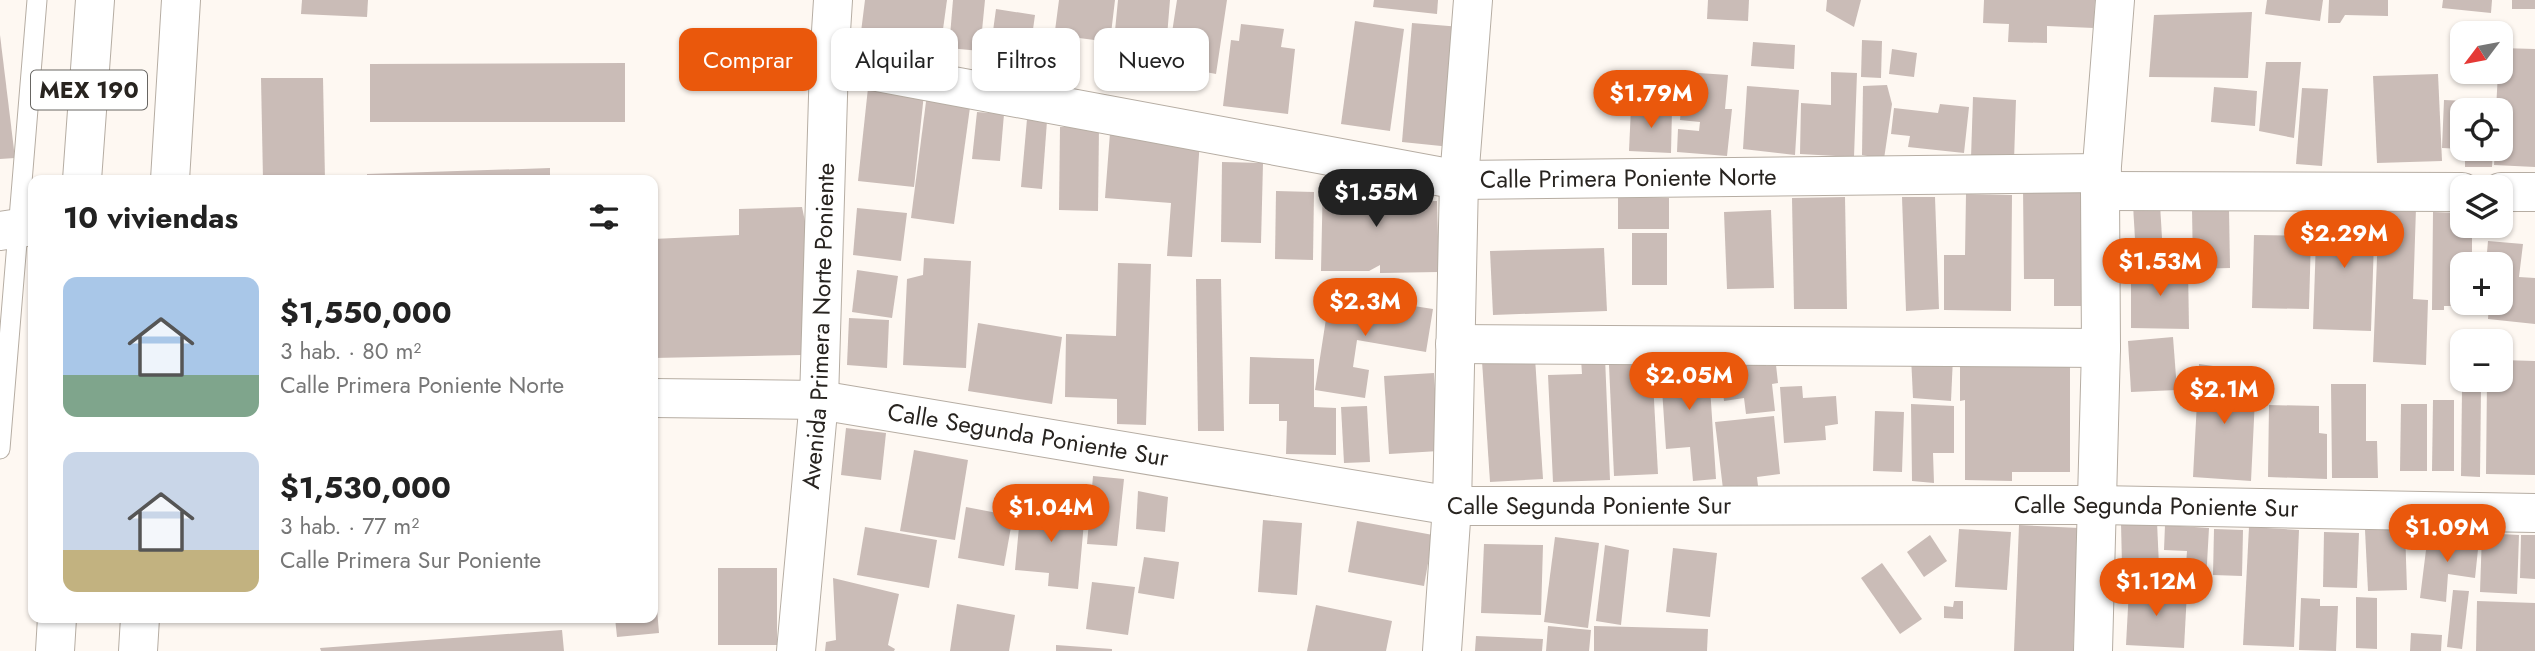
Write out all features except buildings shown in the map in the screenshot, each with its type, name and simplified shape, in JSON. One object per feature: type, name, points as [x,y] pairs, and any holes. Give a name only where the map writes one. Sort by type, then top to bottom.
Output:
[{"type":"street","name":"MEX 190","points":[[82,175],[95,0]]},
{"type":"street","name":"MEX 190","points":[[170,175],[181,0]]},
{"type":"street","name":"Avenida Primera Norte Poniente","points":[[796,651],[819,400],[833,0]]},
{"type":"street","points":[[1442,651],[1451,506],[1459,180],[1473,0]]},
{"type":"street","points":[[2094,651],[2102,348],[2101,182],[2115,0]]},
{"type":"street","name":"Calle Primera Poniente Norte","points":[[829,63],[1459,180],[2101,182],[2450,192]]},
{"type":"street","points":[[2513,192],[2535,192]]},
{"type":"street","points":[[1455,344],[2102,348]]},
{"type":"street","name":"Calle Segunda Poniente Sur","points":[[658,398],[819,400],[1451,506],[2097,505],[2535,513]]},
{"type":"street","points":[[55,651],[57,623]]},
{"type":"street","points":[[138,651],[140,623]]},
{"type":"lane","points":[[0,449],[37,0]]}]
